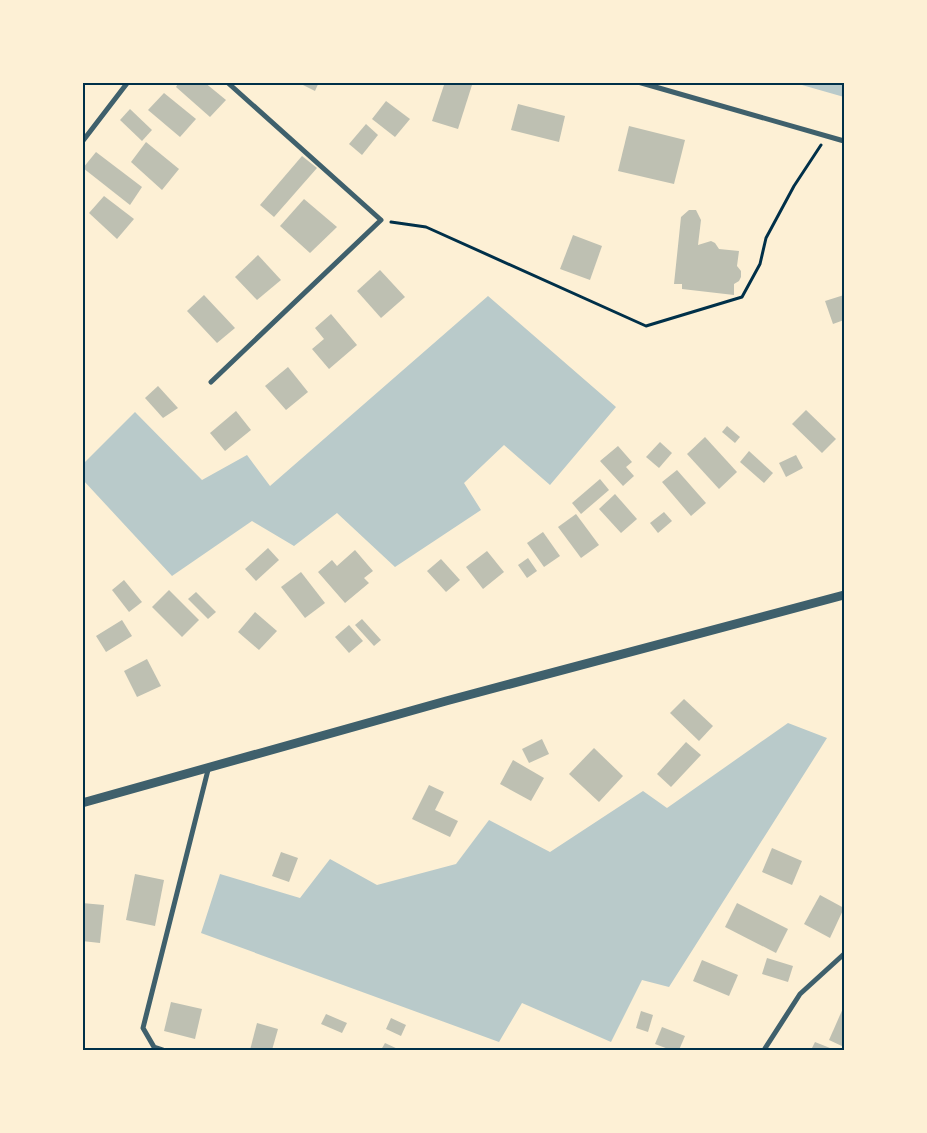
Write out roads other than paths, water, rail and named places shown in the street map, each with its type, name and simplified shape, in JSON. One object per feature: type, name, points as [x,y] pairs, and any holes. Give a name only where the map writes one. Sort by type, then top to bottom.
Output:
[{"type":"street","points":[[82,142],[128,82]]},
{"type":"street","points":[[211,382],[381,220],[227,82]]},
{"type":"street","points":[[638,82],[844,141]]},
{"type":"street","points":[[82,802],[844,595]]},
{"type":"street","points":[[163,1050],[154,1047],[143,1028],[210,766]]},
{"type":"street","points":[[764,1050],[800,994],[844,954]]}]
